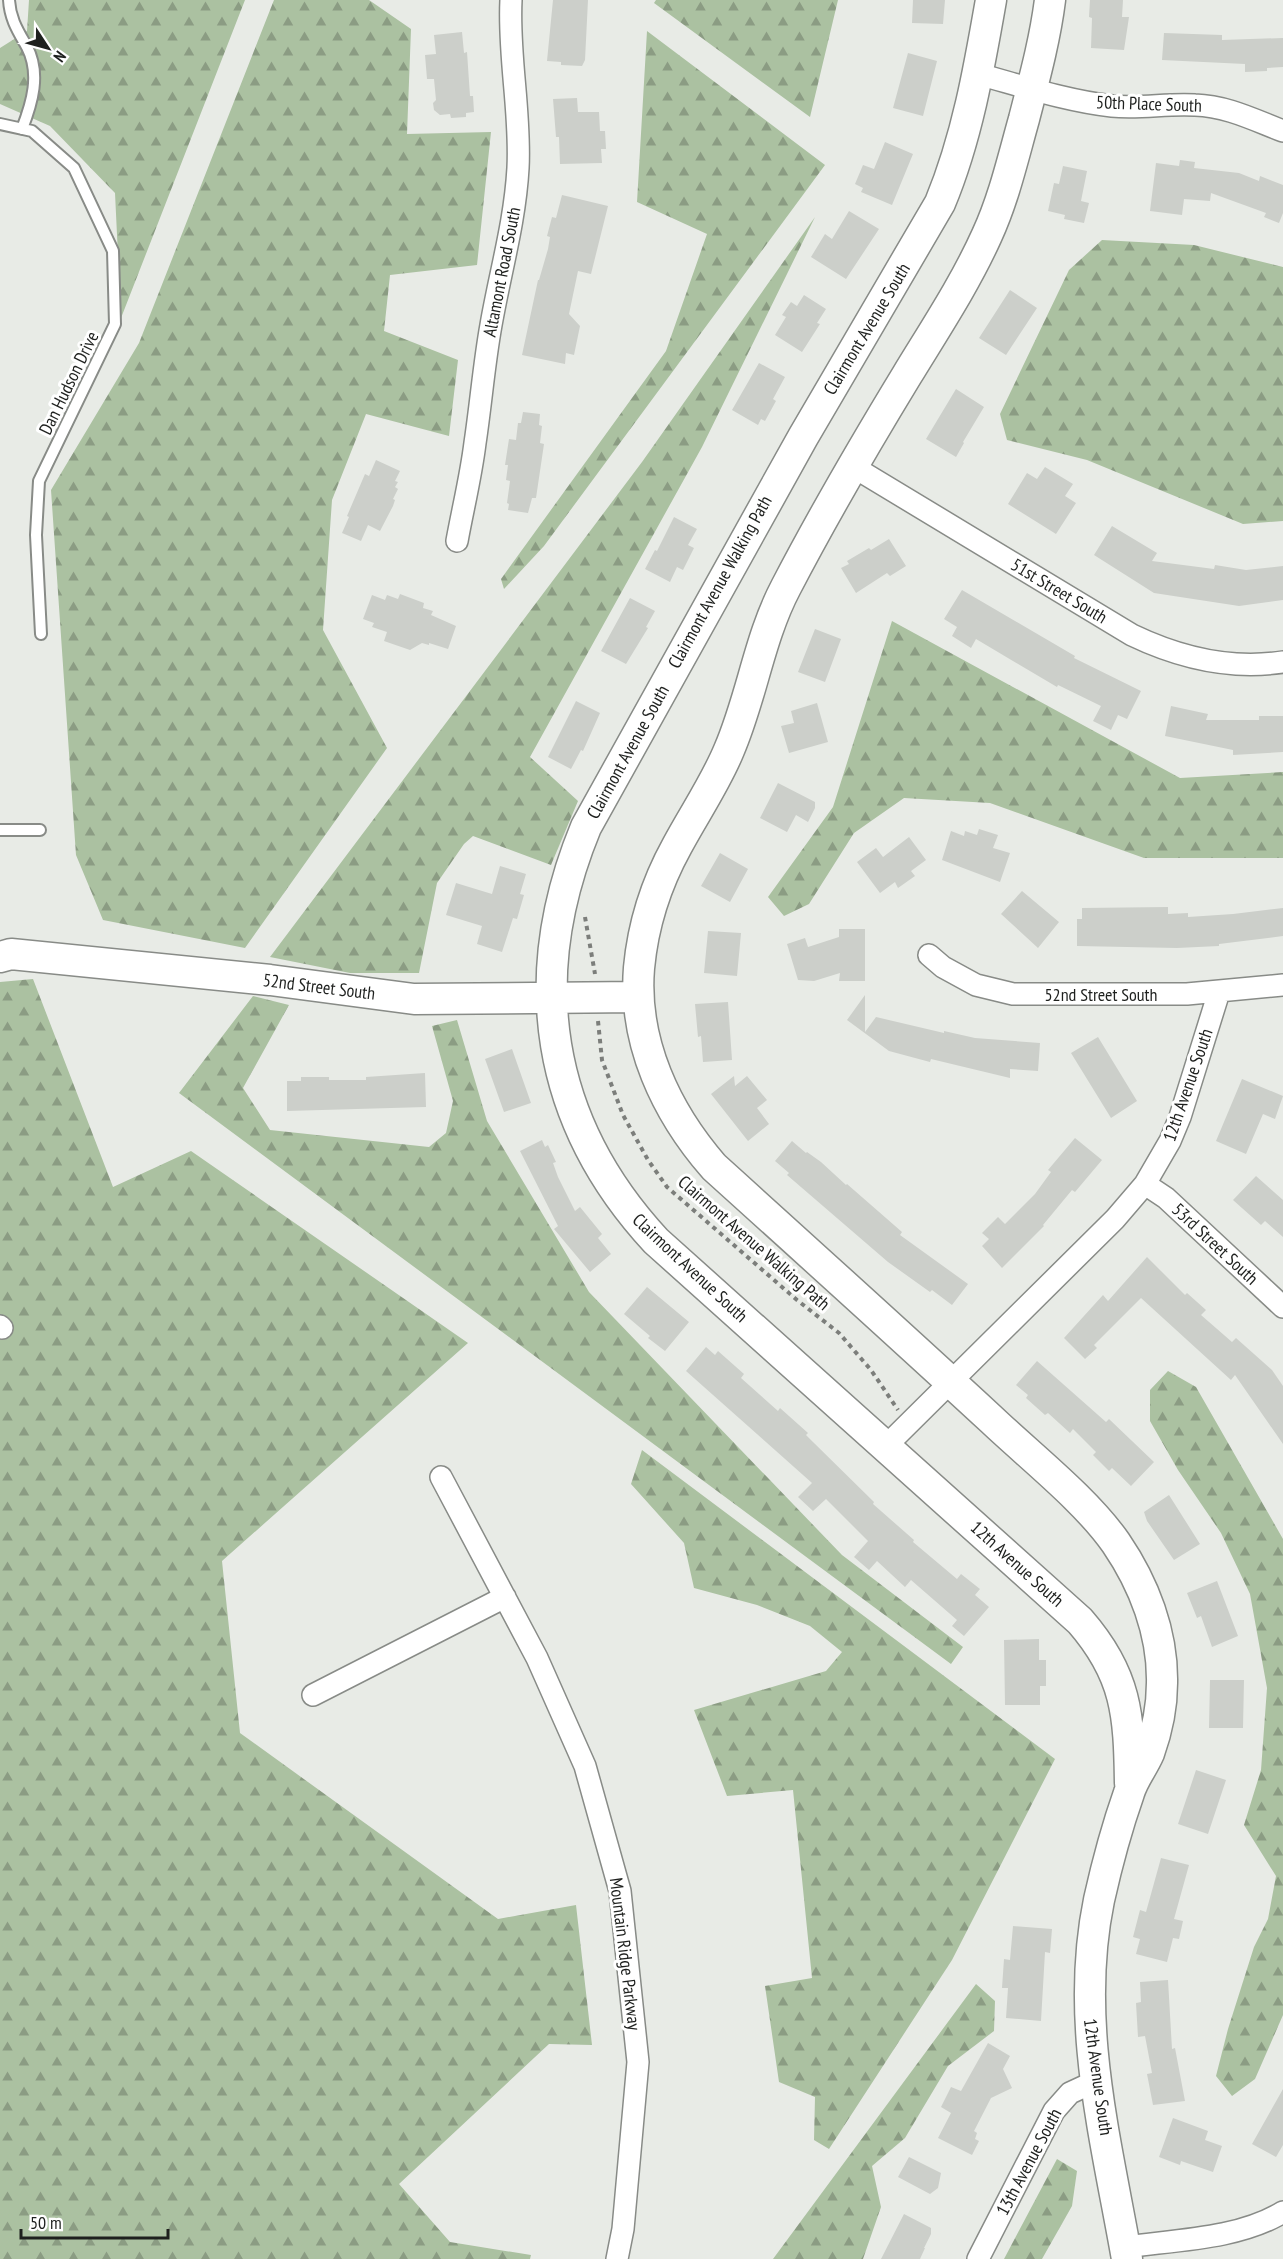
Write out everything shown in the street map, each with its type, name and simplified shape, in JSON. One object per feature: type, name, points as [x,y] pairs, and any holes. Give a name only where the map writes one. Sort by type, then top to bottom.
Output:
[{"type":"street","name":"Altamont Road South","points":[[457,541],[475,445],[495,304],[516,196],[518,129],[510,0]]},
{"type":"street","name":"Clairmont Avenue South","points":[[886,1446],[656,1241],[616,1194],[585,1141],[565,1086],[553,1027],[554,942],[558,914],[571,866],[586,827],[803,437],[932,220],[956,162],[978,74],[990,0]]},
{"type":"street","points":[[951,1382],[714,1167],[696,1146],[681,1125],[656,1076],[644,1033],[638,997],[642,944],[655,894],[675,848],[729,750],[741,719],[766,634],[785,589],[852,466],[960,287],[988,234],[1008,177],[1032,88],[1046,31],[1050,0]]},
{"type":"street","name":"50th Place South","points":[[978,74],[1074,100],[1116,107],[1209,106],[1240,114],[1283,131]]},
{"type":"street","name":"51st Street South","points":[[852,466],[1132,635],[1153,645],[1174,654],[1220,663],[1246,665],[1283,662]]},
{"type":"street","name":"52nd Street South","points":[[0,957],[11,954],[223,975],[414,999],[638,997]]},
{"type":"street","name":"52nd Street South","points":[[929,955],[943,967],[976,985],[1013,994],[1154,995],[1219,992],[1283,985]]},
{"type":"street","name":"12th Avenue South","points":[[1130,1790],[1129,1735],[1123,1695],[1111,1665],[1095,1637],[886,1446],[1115,1219],[1145,1184],[1159,1163],[1180,1117],[1219,992]]},
{"type":"street","name":"53rd Street South","points":[[1145,1184],[1166,1198],[1283,1307]]},
{"type":"street","name":"12th Avenue South","points":[[951,1382],[1096,1518],[1124,1555],[1142,1588],[1157,1636],[1162,1669],[1162,1697],[1156,1731],[1149,1752],[1130,1790],[1105,1878],[1093,1935],[1089,2010],[1096,2081],[1126,2253]]},
{"type":"street","name":"Mountain Ridge Parkway","points":[[441,1477],[537,1658],[585,1766],[620,1891],[638,2062],[617,2259]]},
{"type":"street","points":[[313,1695],[505,1597]]},
{"type":"street","name":"13th Avenue South","points":[[978,2259],[1054,2112],[1070,2093],[1096,2081]]},
{"type":"street","points":[[1126,2253],[1241,2230],[1272,2218],[1283,2211]]},
{"type":"lane","points":[[6,2],[16,30],[32,60],[34,81],[32,101],[22,129]]},
{"type":"lane","name":"Dan Hudson Drive","points":[[0,124],[32,131],[74,168],[113,251],[116,324],[39,481],[36,535],[42,634]]},
{"type":"lane","points":[[0,830],[40,830]]},
{"type":"path","name":"Clairmont Avenue Walking Path","points":[[584,909],[596,976],[602,1060],[623,1115],[648,1160],[667,1187],[797,1300],[839,1333],[871,1370],[908,1423]]},
{"type":"green space","points":[[29,0],[245,0],[121,318],[115,193],[50,126],[0,104],[0,48],[27,31]]},
{"type":"green space","points":[[274,0],[369,0],[411,29],[407,134],[491,132],[477,265],[390,275],[384,331],[458,360],[449,436],[366,414],[332,500],[323,630],[387,748],[245,948],[103,920],[76,855],[51,490],[139,343]]},
{"type":"green space","points":[[656,0],[838,0],[810,117],[654,3]]},
{"type":"green space","points":[[647,31],[825,165],[544,546],[504,589],[501,579],[666,351],[707,234],[637,202]]},
{"type":"green space","points":[[815,217],[702,447],[530,757],[578,801],[551,865],[473,836],[464,844],[437,883],[419,973],[350,973],[270,957],[642,462]]},
{"type":"green space","points":[[1102,240],[1194,245],[1283,267],[1283,521],[1243,524],[1087,460],[1007,440],[1000,414],[1069,270]]},
{"type":"green space","points":[[892,621],[1180,778],[1283,772],[1283,858],[1144,858],[990,803],[904,798],[854,833],[809,904],[784,916],[768,897],[833,807]]},
{"type":"green space","points":[[33,979],[113,1187],[191,1151],[468,1343],[222,1561],[240,1733],[498,1919],[576,1905],[592,2045],[549,2044],[399,2184],[450,2242],[531,2255],[530,2259],[0,2259],[0,982]]},
{"type":"green space","points":[[253,996],[289,1005],[243,1088],[270,1130],[429,1147],[446,1133],[453,1101],[432,1026],[457,1020],[487,1121],[589,1292],[842,1555],[963,1647],[951,1664],[179,1093]]},
{"type":"green space","points":[[1168,1371],[1196,1387],[1283,1539],[1283,2015],[1255,2079],[1232,2096],[1216,2076],[1254,1947],[1268,1919],[1276,1876],[1244,1825],[1261,1770],[1267,1688],[1250,1594],[1221,1533],[1178,1470],[1150,1421],[1150,1390]]},
{"type":"green space","points":[[642,1450],[1055,1759],[952,1960],[829,2149],[814,2140],[815,2097],[779,2082],[765,1986],[812,1978],[793,1790],[727,1796],[694,1710],[826,1671],[842,1652],[810,1626],[757,1605],[694,1588],[684,1543],[631,1484]]},
{"type":"green space","points":[[976,1984],[995,2001],[994,2031],[948,2066],[905,2138],[872,2166],[881,2207],[863,2259],[773,2259]]},
{"type":"green space","points":[[1057,2159],[1077,2171],[1072,2206],[1042,2259],[1004,2259]]},
{"type":"building","points":[[553,0],[588,0],[585,60],[582,66],[561,65],[561,62],[547,61]]},
{"type":"building","points":[[913,0],[945,0],[943,24],[912,23]]},
{"type":"building","points":[[1090,0],[1123,0],[1122,17],[1129,17],[1124,50],[1091,48]]},
{"type":"building","points":[[462,32],[464,53],[467,52],[470,96],[473,96],[474,112],[466,113],[466,117],[451,118],[450,114],[440,115],[434,110],[433,103],[436,100],[434,79],[427,79],[425,55],[436,54],[434,35]]},
{"type":"building","points":[[1164,33],[1222,35],[1222,40],[1283,38],[1283,67],[1267,68],[1267,71],[1245,72],[1245,64],[1162,60]]},
{"type":"building","points":[[908,53],[937,61],[923,116],[893,108]]},
{"type":"building","points":[[577,98],[578,112],[599,112],[600,131],[605,131],[606,149],[601,149],[602,163],[560,164],[559,137],[556,137],[553,99]]},
{"type":"building","points":[[885,142],[913,154],[892,205],[861,192],[863,188],[855,184],[863,165],[874,169]]},
{"type":"building","points":[[1180,160],[1195,162],[1194,168],[1239,173],[1259,181],[1260,176],[1283,185],[1283,213],[1279,223],[1264,217],[1266,213],[1211,193],[1210,201],[1184,199],[1182,215],[1150,211],[1156,163],[1179,166]]},
{"type":"building","points":[[1063,166],[1087,171],[1081,201],[1089,203],[1084,223],[1064,219],[1065,215],[1048,211],[1054,183],[1059,184]]},
{"type":"building","points":[[562,195],[608,206],[591,274],[578,271],[569,314],[580,326],[574,355],[566,353],[565,364],[522,355],[538,280],[548,249],[550,237],[547,236],[552,217],[556,218]]},
{"type":"building","points":[[849,211],[879,229],[846,279],[811,257],[825,234],[832,239]]},
{"type":"building","points":[[1010,290],[1037,308],[1006,355],[979,338]]},
{"type":"building","points":[[804,295],[826,309],[817,323],[820,324],[802,352],[775,335],[786,317],[782,315],[791,302],[797,306]]},
{"type":"building","points":[[759,363],[785,377],[773,399],[776,401],[765,421],[761,419],[758,425],[732,410]]},
{"type":"building","points":[[956,389],[984,407],[956,457],[926,439]]},
{"type":"building","points":[[523,412],[540,414],[539,425],[542,426],[540,443],[544,444],[536,498],[532,498],[528,513],[508,510],[510,481],[506,480],[508,465],[505,465],[509,439],[516,440],[518,423],[521,423]]},
{"type":"building","points":[[376,460],[400,471],[395,481],[398,482],[395,487],[398,489],[393,499],[395,500],[393,506],[380,531],[368,525],[361,541],[342,533],[365,474],[369,476]]},
{"type":"building","points":[[1045,467],[1073,484],[1065,496],[1076,503],[1056,534],[1008,504],[1027,473],[1037,479]]},
{"type":"building","points":[[674,517],[697,529],[688,545],[694,548],[683,570],[677,567],[670,582],[645,569]]},
{"type":"building","points":[[1112,526],[1157,553],[1152,561],[1214,569],[1215,565],[1246,570],[1283,566],[1283,600],[1239,606],[1154,593],[1094,555]]},
{"type":"building","points":[[889,539],[906,566],[890,576],[887,573],[856,593],[841,568],[849,564],[847,561]]},
{"type":"building","points":[[962,590],[1075,656],[1074,658],[1141,691],[1127,719],[1118,715],[1111,730],[1093,721],[1101,706],[1058,685],[1057,687],[976,639],[971,648],[952,636],[957,627],[944,619]]},
{"type":"building","points":[[400,594],[424,603],[423,608],[433,611],[431,615],[456,626],[448,649],[422,643],[410,650],[384,641],[387,632],[372,627],[374,623],[363,619],[372,595],[385,600],[387,595],[398,599]]},
{"type":"building","points":[[630,598],[655,611],[646,627],[648,628],[626,664],[601,651]]},
{"type":"building","points":[[815,629],[841,639],[825,682],[798,672]]},
{"type":"building","points":[[576,701],[600,713],[583,751],[581,750],[571,769],[548,757]]},
{"type":"building","points":[[817,703],[828,742],[789,753],[781,726],[794,723],[791,711]]},
{"type":"building","points":[[1171,706],[1208,714],[1206,720],[1259,720],[1259,716],[1283,716],[1283,752],[1233,755],[1233,750],[1165,736]]},
{"type":"building","points":[[778,783],[815,802],[815,808],[808,822],[796,815],[787,832],[760,818]]},
{"type":"building","points":[[979,829],[998,835],[993,848],[1010,853],[1000,882],[942,860],[951,831],[964,836],[965,831],[977,835]]},
{"type":"building","points":[[909,837],[926,860],[911,871],[915,876],[898,888],[895,882],[880,893],[857,862],[876,848],[883,857]]},
{"type":"building","points":[[720,853],[748,869],[730,902],[701,886]]},
{"type":"building","points":[[500,866],[526,874],[520,894],[524,895],[517,919],[513,918],[502,952],[477,944],[482,926],[446,915],[456,883],[492,894]]},
{"type":"building","points":[[1022,891],[1059,922],[1038,948],[1001,914]]},
{"type":"building","points":[[1168,907],[1168,914],[1188,913],[1188,917],[1283,908],[1283,936],[1219,944],[1219,946],[1177,948],[1077,946],[1077,919],[1082,919],[1082,908]]},
{"type":"building","points":[[839,929],[865,929],[865,981],[839,981],[840,973],[814,981],[798,980],[787,944],[805,938],[808,947],[839,937]]},
{"type":"building","points":[[708,931],[741,933],[737,976],[704,973]]},
{"type":"building","points":[[865,995],[865,1032],[876,1017],[975,1038],[1040,1043],[1038,1071],[1010,1069],[1010,1078],[931,1059],[930,1062],[889,1051],[847,1020]]},
{"type":"building","points":[[728,1002],[732,1060],[703,1062],[695,1004]]},
{"type":"building","points":[[1098,1037],[1137,1101],[1111,1118],[1071,1053]]},
{"type":"building","points":[[512,1049],[531,1103],[504,1112],[485,1059]]},
{"type":"building","points":[[425,1073],[426,1107],[287,1111],[287,1081],[301,1081],[301,1077],[366,1080],[366,1077]]},
{"type":"building","points":[[734,1076],[735,1086],[747,1076],[767,1100],[757,1108],[769,1124],[748,1141],[711,1094]]},
{"type":"building","points":[[1242,1079],[1283,1096],[1275,1119],[1263,1114],[1246,1154],[1216,1141]]},
{"type":"building","points":[[1075,1138],[1102,1160],[1075,1192],[1072,1190],[1044,1226],[1002,1268],[982,1246],[989,1239],[982,1233],[998,1217],[1005,1224],[1035,1194],[1051,1172],[1048,1170]]},
{"type":"building","points":[[542,1140],[545,1147],[548,1145],[556,1162],[553,1163],[558,1177],[575,1211],[580,1207],[602,1234],[598,1238],[611,1254],[590,1272],[554,1229],[558,1226],[520,1151]]},
{"type":"building","points":[[792,1141],[847,1184],[902,1232],[900,1235],[968,1284],[952,1305],[888,1262],[787,1175],[789,1173],[775,1161]]},
{"type":"building","points":[[1256,1176],[1283,1200],[1283,1237],[1265,1221],[1261,1225],[1233,1200]]},
{"type":"building","points":[[1147,1257],[1185,1295],[1187,1293],[1206,1310],[1201,1315],[1232,1342],[1236,1338],[1272,1370],[1283,1386],[1283,1444],[1235,1375],[1231,1380],[1141,1298],[1094,1345],[1097,1348],[1085,1359],[1064,1338],[1103,1295],[1108,1301]]},
{"type":"building","points":[[647,1287],[689,1322],[665,1351],[624,1314]]},
{"type":"building","points":[[706,1347],[715,1355],[718,1351],[744,1374],[741,1378],[778,1411],[780,1408],[808,1433],[806,1435],[874,1502],[873,1504],[914,1540],[913,1542],[957,1579],[961,1574],[980,1589],[975,1595],[989,1607],[964,1636],[952,1626],[957,1620],[911,1580],[905,1587],[877,1561],[869,1570],[854,1557],[868,1541],[826,1499],[813,1511],[798,1497],[812,1483],[686,1371]]},
{"type":"building","points":[[1037,1361],[1106,1422],[1109,1419],[1154,1462],[1131,1486],[1112,1468],[1109,1471],[1093,1455],[1096,1452],[1073,1429],[1070,1433],[1048,1413],[1045,1415],[1026,1398],[1028,1395],[1016,1385]]},
{"type":"building","points":[[1169,1495],[1200,1544],[1174,1560],[1147,1521],[1144,1512]]},
{"type":"building","points":[[1217,1581],[1238,1636],[1212,1647],[1201,1616],[1197,1618],[1187,1593]]},
{"type":"building","points":[[1039,1639],[1039,1660],[1046,1660],[1046,1686],[1040,1686],[1040,1705],[1005,1705],[1004,1640]]},
{"type":"building","points":[[1210,1680],[1244,1680],[1243,1728],[1209,1728]]},
{"type":"building","points":[[1196,1770],[1226,1780],[1208,1834],[1178,1824]]},
{"type":"building","points":[[1161,1858],[1189,1865],[1174,1919],[1183,1921],[1179,1939],[1173,1938],[1167,1962],[1136,1954],[1140,1939],[1133,1937],[1140,1910],[1146,1912]]},
{"type":"building","points":[[1013,1926],[1052,1929],[1050,1953],[1045,1952],[1041,2021],[1006,2018],[1008,1988],[1002,1988],[1004,1959],[1010,1960]]},
{"type":"building","points":[[1168,1980],[1172,2049],[1175,2048],[1185,2101],[1153,2105],[1147,2074],[1152,2073],[1145,2036],[1138,2037],[1136,2003],[1141,2002],[1140,1982]]},
{"type":"building","points":[[988,2043],[1010,2056],[1003,2069],[1012,2088],[991,2098],[974,2131],[977,2133],[975,2139],[979,2141],[972,2155],[938,2138],[951,2113],[941,2107],[951,2087],[961,2091]]},
{"type":"building","points":[[1283,2089],[1283,2145],[1276,2157],[1252,2144]]},
{"type":"building","points":[[1173,2118],[1208,2131],[1205,2140],[1222,2146],[1213,2172],[1181,2161],[1180,2165],[1159,2157]]},
{"type":"building","points":[[909,2157],[941,2173],[938,2188],[930,2194],[898,2177]]},
{"type":"building","points":[[904,2214],[931,2228],[931,2234],[920,2259],[881,2259]]}]
